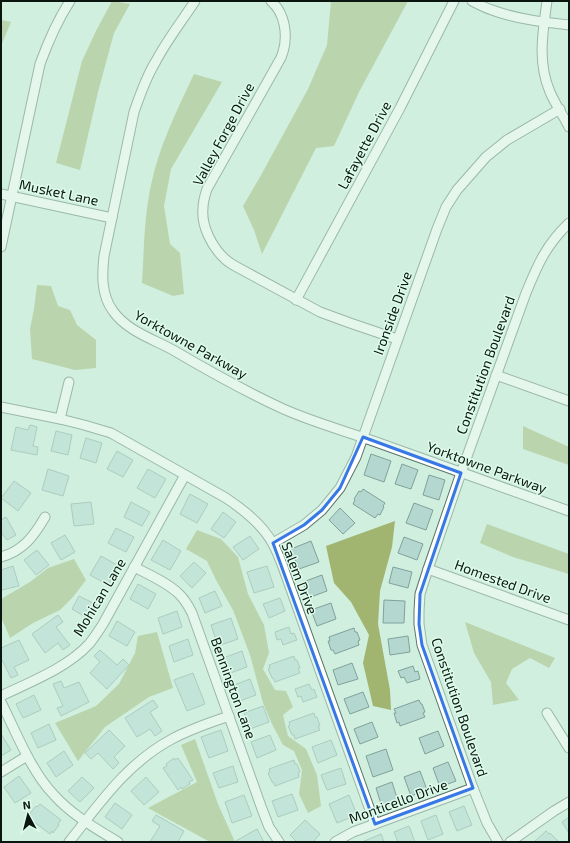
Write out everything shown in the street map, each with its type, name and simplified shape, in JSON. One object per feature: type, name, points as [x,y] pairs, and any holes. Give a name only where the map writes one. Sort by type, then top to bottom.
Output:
[{"type":"street","points":[[1,247],[40,64],[54,28],[70,1]]},
{"type":"street","name":"Yorktowne Parkway","points":[[195,1],[155,62],[134,112],[104,256],[102,277],[109,305],[113,312],[123,322],[137,331],[277,407],[309,420],[362,437],[569,511]]},
{"type":"street","name":"Valley Forge Drive","points":[[271,1],[284,21],[286,31],[283,53],[207,189],[202,208],[206,230],[217,250],[225,260],[235,266],[320,312],[397,339]]},
{"type":"street","name":"Lafayette Drive","points":[[296,300],[400,108],[454,1]]},
{"type":"street","points":[[472,1],[492,10],[516,17],[569,25]]},
{"type":"street","points":[[547,1],[542,42],[543,68],[550,92],[569,126]]},
{"type":"street","name":"Ironside Drive","points":[[273,543],[304,525],[322,510],[340,488],[356,457],[437,229],[446,207],[457,190],[494,149],[520,132],[560,110]]},
{"type":"street","name":"Musket Lane","points":[[1,194],[112,218]]},
{"type":"street","name":"Constitution Boulevard","points":[[498,842],[473,788],[422,645],[419,624],[420,594],[461,472],[526,293],[545,251],[569,223]]},
{"type":"street","points":[[496,375],[569,401]]},
{"type":"street","points":[[60,419],[69,382]]},
{"type":"street","name":"Salem Drive","points":[[1,407],[60,419],[111,433],[239,506],[262,528],[273,543],[283,567],[375,824]]},
{"type":"street","name":"Mohican Lane","points":[[1,696],[52,671],[75,657],[89,644],[103,624],[185,475]]},
{"type":"street","points":[[1,557],[20,549],[31,539],[45,517]]},
{"type":"street","name":"Bennington Lane","points":[[134,567],[180,594],[192,613],[267,821],[279,842]]},
{"type":"street","name":"Homested Drive","points":[[428,569],[569,620]]},
{"type":"street","points":[[1,702],[27,756],[44,783],[54,795],[69,810],[85,822],[118,842]]},
{"type":"street","points":[[547,713],[569,748]]},
{"type":"street","points":[[69,842],[108,792],[138,762],[172,739],[197,727],[229,716]]},
{"type":"street","points":[[1,772],[27,756]]},
{"type":"street","name":"Monticello Drive","points":[[335,842],[353,832],[473,788]]},
{"type":"street","points":[[510,842],[569,802]]},
{"type":"highlighted area","points":[[363,437],[461,473],[420,594],[419,624],[422,645],[473,788],[375,824],[273,543],[304,525],[322,510],[340,488]]},
{"type":"green space","points":[[112,1],[130,4],[114,33],[98,92],[80,170],[56,163],[82,61]]},
{"type":"green space","points":[[331,1],[408,1],[359,92],[334,146],[316,148],[262,254],[254,230],[243,206],[308,89],[327,45]]},
{"type":"green space","points":[[1,20],[11,22],[1,46]]},
{"type":"green space","points":[[194,74],[222,82],[171,169],[164,206],[170,244],[180,253],[184,294],[173,296],[142,283],[146,222],[154,171],[169,128]]},
{"type":"green space","points":[[37,285],[51,286],[58,306],[70,310],[77,325],[96,340],[96,368],[75,370],[32,359],[30,329]]},
{"type":"green space","points":[[523,426],[569,447],[569,465],[523,449]]},
{"type":"green space","points":[[395,521],[392,547],[380,591],[378,624],[390,690],[391,710],[373,706],[363,663],[369,635],[351,602],[334,583],[326,546]]},
{"type":"green space","points":[[487,524],[569,554],[569,574],[513,557],[480,543]]},
{"type":"green space","points":[[197,530],[221,539],[238,557],[248,594],[264,625],[269,653],[263,669],[275,690],[286,691],[293,707],[283,715],[288,736],[306,749],[317,775],[321,806],[308,813],[299,794],[302,770],[294,751],[283,745],[272,724],[263,703],[250,655],[233,610],[207,561],[186,549]]},
{"type":"green space","points":[[74,559],[86,580],[73,597],[60,610],[33,623],[10,638],[1,617],[1,599],[30,582],[48,568]]},
{"type":"green space","points":[[465,622],[555,658],[549,668],[530,658],[512,669],[506,683],[519,700],[493,705],[491,682],[474,653]]},
{"type":"green space","points":[[157,632],[173,688],[149,697],[105,727],[78,761],[55,723],[96,706],[119,684],[135,653],[138,636]]},
{"type":"green space","points":[[195,739],[218,804],[235,842],[210,842],[148,808],[197,782],[181,745]]},
{"type":"building","points":[[30,425],[37,427],[33,446],[38,447],[37,455],[11,450],[16,427],[28,430]]},
{"type":"building","points":[[56,431],[72,435],[68,455],[51,451]]},
{"type":"building","points":[[86,438],[102,443],[96,463],[80,458]]},
{"type":"building","points":[[117,451],[133,460],[123,477],[107,469]]},
{"type":"building","points":[[371,454],[391,461],[384,482],[364,475]]},
{"type":"building","points":[[402,464],[418,470],[411,489],[395,484]]},
{"type":"building","points":[[48,469],[69,476],[63,496],[42,490]]},
{"type":"building","points":[[148,469],[166,479],[155,498],[137,488]]},
{"type":"building","points":[[429,475],[445,480],[439,500],[423,495]]},
{"type":"building","points":[[14,481],[31,493],[18,511],[1,498]]},
{"type":"building","points":[[363,489],[385,503],[380,515],[378,514],[375,518],[353,504],[359,491],[361,492]]},
{"type":"building","points":[[190,494],[208,504],[197,523],[180,514]]},
{"type":"building","points":[[91,502],[94,524],[74,526],[71,504]]},
{"type":"building","points":[[131,502],[150,512],[142,526],[124,517]]},
{"type":"building","points":[[414,503],[433,510],[426,530],[406,523]]},
{"type":"building","points":[[340,508],[355,523],[343,534],[329,520]]},
{"type":"building","points":[[223,512],[236,522],[224,538],[211,529]]},
{"type":"building","points":[[6,517],[16,535],[7,540],[1,532],[1,520]]},
{"type":"building","points":[[116,528],[134,537],[126,552],[108,543]]},
{"type":"building","points":[[65,535],[75,552],[61,560],[51,543]]},
{"type":"building","points":[[250,536],[259,549],[243,560],[233,547]]},
{"type":"building","points":[[404,537],[423,544],[417,560],[398,553]]},
{"type":"building","points":[[163,540],[181,551],[170,570],[151,560]]},
{"type":"building","points":[[311,541],[319,562],[299,569],[291,549]]},
{"type":"building","points":[[37,550],[49,565],[36,575],[24,560]]},
{"type":"building","points":[[101,556],[119,566],[108,585],[90,575]]},
{"type":"building","points":[[194,562],[206,573],[192,588],[180,576]]},
{"type":"building","points":[[13,566],[19,586],[2,590],[1,570]]},
{"type":"building","points":[[267,566],[274,587],[254,593],[247,572]]},
{"type":"building","points":[[393,567],[412,572],[408,588],[389,583]]},
{"type":"building","points":[[322,575],[327,591],[308,598],[303,582]]},
{"type":"building","points":[[138,584],[156,594],[148,609],[130,599]]},
{"type":"building","points":[[215,591],[222,606],[205,613],[199,598]]},
{"type":"building","points":[[79,596],[97,605],[89,619],[72,609]]},
{"type":"building","points":[[280,598],[285,611],[269,618],[263,604]]},
{"type":"building","points":[[384,600],[405,601],[404,623],[383,623]]},
{"type":"building","points":[[331,603],[336,619],[317,626],[311,610]]},
{"type":"building","points":[[177,611],[182,627],[163,634],[158,618]]},
{"type":"building","points":[[58,615],[63,622],[56,627],[70,645],[63,650],[58,643],[45,653],[32,634]]},
{"type":"building","points":[[231,618],[238,639],[218,646],[211,625]]},
{"type":"building","points":[[117,621],[135,632],[127,646],[109,636]]},
{"type":"building","points":[[289,627],[291,634],[294,633],[297,640],[283,645],[281,639],[277,640],[275,632]]},
{"type":"building","points":[[354,628],[360,640],[358,641],[359,645],[335,654],[333,650],[331,650],[328,641],[330,641],[329,637]]},
{"type":"building","points":[[408,636],[410,652],[390,655],[388,639]]},
{"type":"building","points":[[188,639],[193,655],[174,662],[169,646]]},
{"type":"building","points":[[19,640],[29,660],[14,667],[18,675],[11,678],[1,658],[1,648]]},
{"type":"building","points":[[100,650],[117,665],[123,659],[129,665],[107,689],[90,673],[100,662],[94,656]]},
{"type":"building","points":[[242,651],[247,667],[228,674],[223,658]]},
{"type":"building","points":[[294,656],[300,668],[298,669],[300,673],[275,682],[268,669],[270,668],[269,665]]},
{"type":"building","points":[[352,663],[358,679],[338,685],[333,670]]},
{"type":"building","points":[[413,666],[415,672],[418,671],[420,679],[407,683],[404,677],[401,678],[398,671]]},
{"type":"building","points":[[193,673],[205,704],[187,711],[174,680]]},
{"type":"building","points":[[250,679],[256,695],[237,702],[231,686]]},
{"type":"building","points":[[61,681],[64,688],[79,682],[89,702],[61,716],[57,708],[63,706],[53,684]]},
{"type":"building","points":[[309,684],[312,690],[314,689],[317,697],[303,702],[301,696],[298,697],[295,689]]},
{"type":"building","points":[[363,692],[369,707],[350,714],[344,699]]},
{"type":"building","points":[[34,695],[41,710],[23,718],[16,704]]},
{"type":"building","points":[[153,700],[158,707],[150,712],[162,731],[155,736],[150,729],[137,737],[125,718]]},
{"type":"building","points":[[419,700],[425,712],[423,713],[425,717],[400,726],[399,722],[397,723],[394,709]]},
{"type":"building","points":[[263,706],[269,722],[250,729],[244,713]]},
{"type":"building","points":[[314,713],[315,717],[317,717],[320,730],[295,739],[288,726],[290,725],[289,722]]},
{"type":"building","points":[[372,722],[378,737],[360,744],[354,729]]},
{"type":"building","points":[[49,724],[56,740],[38,748],[31,733]]},
{"type":"building","points":[[109,730],[125,746],[114,757],[119,763],[113,769],[98,753],[91,759],[85,753]]},
{"type":"building","points":[[221,730],[228,751],[209,758],[201,737]]},
{"type":"building","points":[[438,731],[444,746],[425,754],[419,738]]},
{"type":"building","points":[[1,734],[11,750],[1,756]]},
{"type":"building","points":[[270,735],[276,750],[257,758],[251,742]]},
{"type":"building","points":[[331,740],[337,755],[318,763],[312,747]]},
{"type":"building","points":[[386,749],[393,770],[373,777],[366,756]]},
{"type":"building","points":[[64,751],[73,765],[56,777],[47,763]]},
{"type":"building","points":[[174,758],[175,760],[178,758],[193,780],[189,782],[190,784],[182,789],[181,787],[178,790],[163,768],[167,766],[166,764]]},
{"type":"building","points":[[294,760],[300,772],[298,773],[299,777],[275,786],[268,773],[270,772],[269,769]]},
{"type":"building","points":[[448,762],[456,781],[440,787],[433,768]]},
{"type":"building","points":[[233,766],[238,782],[219,788],[213,773]]},
{"type":"building","points":[[341,768],[346,784],[327,790],[321,775]]},
{"type":"building","points":[[420,771],[427,790],[411,796],[404,777]]},
{"type":"building","points":[[19,776],[31,793],[15,803],[4,787]]},
{"type":"building","points":[[82,777],[94,788],[80,802],[68,791]]},
{"type":"building","points":[[146,777],[159,792],[144,805],[131,791]]},
{"type":"building","points":[[392,782],[398,801],[382,807],[376,788]]},
{"type":"building","points":[[292,794],[298,810],[278,817],[272,801]]},
{"type":"building","points":[[244,795],[252,816],[232,823],[225,802]]},
{"type":"building","points":[[349,795],[357,815],[337,823],[329,804]]},
{"type":"building","points":[[115,803],[132,815],[122,829],[105,817]]},
{"type":"building","points":[[40,804],[61,820],[53,833],[52,831],[50,834],[29,818],[31,815],[30,813]]},
{"type":"building","points":[[464,806],[472,825],[457,831],[449,812]]},
{"type":"building","points":[[156,815],[184,831],[178,842],[150,842],[160,826],[152,821]]},
{"type":"building","points":[[436,815],[443,834],[428,840],[421,821]]},
{"type":"building","points":[[569,817],[569,833],[562,822]]},
{"type":"building","points":[[305,820],[320,834],[313,842],[297,842],[290,835]]},
{"type":"building","points":[[409,826],[415,842],[398,842],[394,832]]},
{"type":"building","points":[[257,829],[264,842],[234,842]]},
{"type":"building","points":[[546,831],[549,834],[550,833],[559,842],[534,842]]},
{"type":"building","points":[[381,834],[384,842],[362,842]]}]
